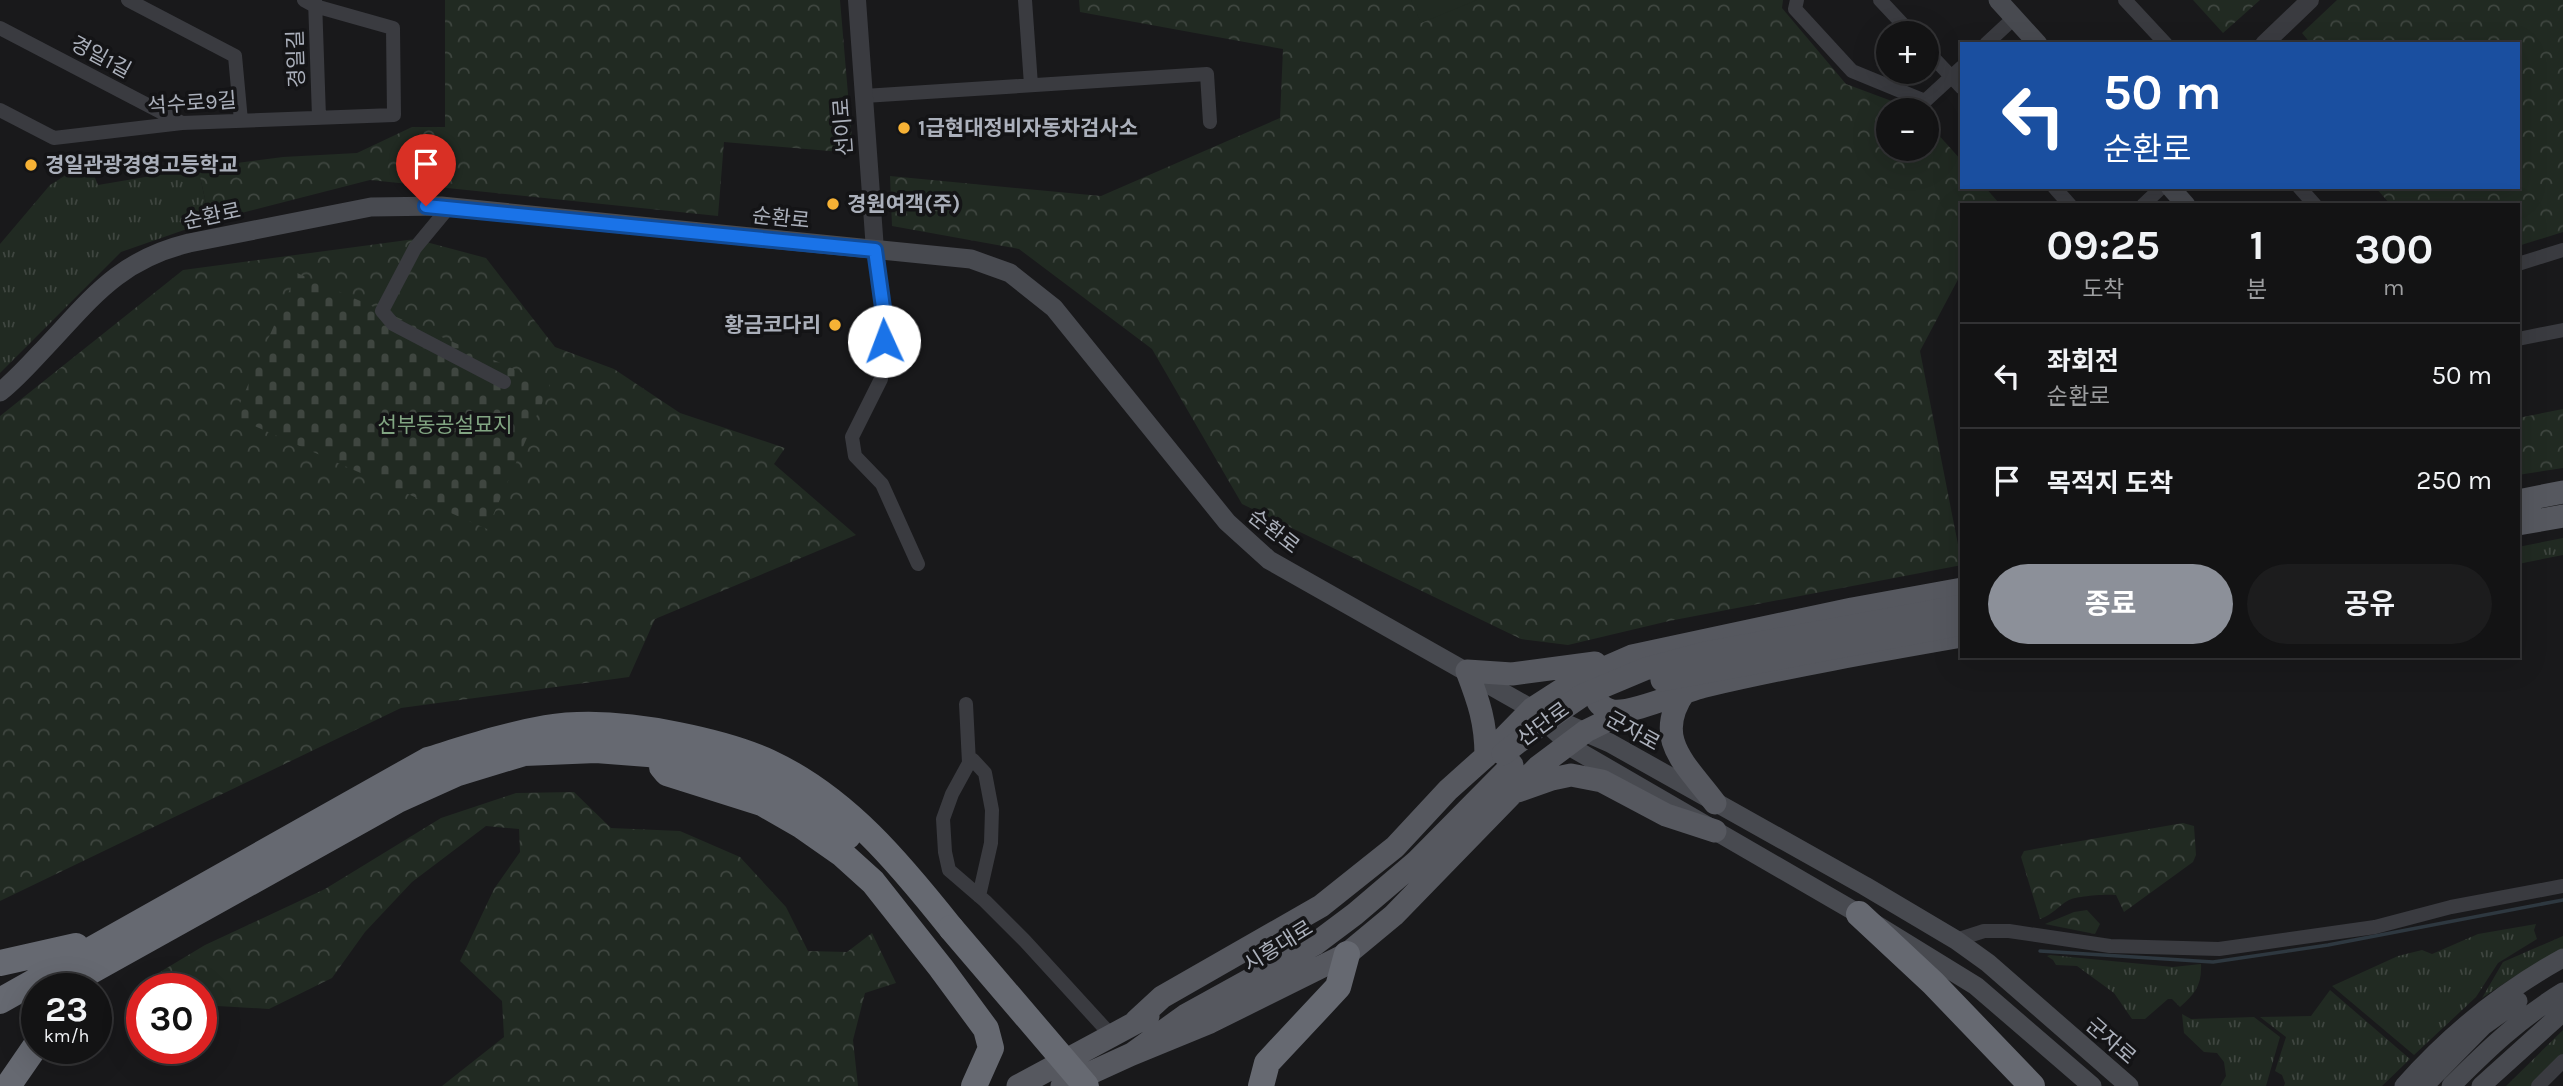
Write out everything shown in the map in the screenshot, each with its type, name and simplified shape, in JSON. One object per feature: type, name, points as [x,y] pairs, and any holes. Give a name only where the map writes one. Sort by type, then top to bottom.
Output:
[{"type":"highway","points":[[0,1001],[428,760],[498,738],[548,727],[602,725],[657,730],[709,741],[769,762],[823,794],[866,829],[913,880],[945,932],[1063,1086]]},
{"type":"highway","points":[[88,973],[398,800],[458,773],[524,753],[596,750],[648,754],[706,764],[758,779],[812,809],[852,839],[945,932],[1086,1086]]},
{"type":"highway","points":[[648,754],[667,772],[762,803],[832,847],[873,882],[986,1029],[991,1048],[974,1086]]},
{"type":"highway","points":[[0,963],[72,948],[183,897]]},
{"type":"highway","points":[[1859,914],[1933,983],[2032,1086]]},
{"type":"highway","points":[[109,973],[165,930]]},
{"type":"highway","points":[[1261,1086],[1267,1063],[1338,987],[1347,954]]},
{"type":"highway","points":[[0,1021],[21,1010]]},
{"type":"highway","points":[[8,1086],[23,1064]]},
{"type":"main road","points":[[1998,0],[2036,42]]},
{"type":"main road","points":[[2172,189],[2184,203]]},
{"type":"main road","name":"순환로","points":[[0,392],[110,280],[141,259],[189,243],[371,207],[449,207],[971,259],[1010,273],[1054,308],[1227,522],[1269,560],[1532,709]]},
{"type":"main road","points":[[2520,501],[2563,492]]},
{"type":"main road","points":[[2520,524],[2563,516]]},
{"type":"main road","points":[[1500,758],[1486,729],[1481,707],[1466,671],[1512,674],[1563,669],[1960,589]]},
{"type":"main road","points":[[1587,702],[1645,669],[1705,653],[1960,606]]},
{"type":"main road","points":[[1587,702],[1689,674],[1960,624]]},
{"type":"main road","points":[[1132,1054],[1210,1022],[1347,954],[1394,915],[1538,767],[1577,738],[1629,710],[1685,691],[1960,636]]},
{"type":"main road","points":[[1136,1021],[1162,997],[1321,905],[1395,847],[1448,790],[1500,758],[1532,709],[1577,680],[1637,656]]},
{"type":"main road","points":[[1610,666],[1594,682],[1594,693],[1605,708],[1615,712],[1629,710]]},
{"type":"main road","points":[[1685,691],[1671,716],[1671,735],[1684,764],[1715,803]]},
{"type":"main road","name":"산단로","points":[[1500,758],[1542,737],[1587,702]]},
{"type":"main road","name":"군자로","points":[[1532,709],[1577,738],[1616,773],[1859,914],[1976,986],[2092,1086]]},
{"type":"main road","name":"군자로","points":[[1577,738],[1629,754],[1865,886],[1955,940],[1988,963],[2129,1086]]},
{"type":"main road","points":[[1500,758],[1494,750],[1505,749],[1515,756],[1521,765],[1522,776],[1514,791]]},
{"type":"main road","points":[[1616,773],[1612,765],[1613,758],[1619,754],[1629,754]]},
{"type":"main road","name":"시흥대로","points":[[1018,1086],[1136,1021],[1183,1008],[1315,944],[1356,914],[1416,862],[1500,758]]},
{"type":"main road","points":[[1514,791],[1571,775],[1602,781],[1666,815],[1715,831]]},
{"type":"main road","points":[[2404,1086],[2487,1007],[2536,972],[2563,957]]},
{"type":"main road","points":[[2424,1086],[2483,1026],[2538,986],[2563,972]]},
{"type":"main road","points":[[2451,1086],[2495,1041],[2563,992]]},
{"type":"main road","name":"시흥대로","points":[[1063,1086],[1132,1054],[1183,1008]]},
{"type":"main road","points":[[2481,1086],[2563,1012]]},
{"type":"street","points":[[128,0],[235,56],[241,121]]},
{"type":"street","name":"선이로","points":[[857,0],[875,250]]},
{"type":"street","points":[[1025,0],[1031,85]]},
{"type":"street","points":[[1880,0],[1900,21]]},
{"type":"street","points":[[2125,0],[2164,42]]},
{"type":"street","points":[[2266,42],[2310,0]]},
{"type":"street","name":"석수로9길","points":[[0,110],[54,138],[183,123],[394,115],[393,28],[312,2]]},
{"type":"street","name":"경일길","points":[[312,2],[319,117]]},
{"type":"street","points":[[1796,4],[1852,71],[1925,101],[1956,72],[1939,60]]},
{"type":"street","points":[[1988,42],[2014,18]]},
{"type":"street","name":"경일1길","points":[[0,28],[183,123]]},
{"type":"street","points":[[864,96],[1207,74],[1210,122]]},
{"type":"street","points":[[2056,189],[2068,203]]},
{"type":"street","points":[[2145,203],[2160,189]]},
{"type":"street","points":[[2301,189],[2313,203]]},
{"type":"street","points":[[449,207],[415,248],[382,311],[393,324],[504,382]]},
{"type":"street","points":[[875,250],[885,322],[881,379],[852,437],[855,456],[882,484],[918,564]]},
{"type":"street","points":[[2520,263],[2563,250]]},
{"type":"street","points":[[2520,339],[2563,330]]},
{"type":"street","points":[[966,704],[969,763],[952,794],[943,819],[949,870],[1025,941],[1111,1035]]},
{"type":"street","points":[[973,760],[985,773],[992,810],[991,844],[979,896]]},
{"type":"street","points":[[1955,940],[1984,931],[2009,931],[2110,946],[2219,949],[2375,927],[2451,907],[2563,886]]},
{"type":"street","points":[[2538,1086],[2563,1061]]},
{"type":"green space","points":[[445,0],[840,0],[853,153],[724,142],[718,216],[370,180],[210,221],[198,168],[283,157],[357,153],[412,127],[445,127]]},
{"type":"green space","points":[[1079,0],[1783,0],[1782,8],[1846,84],[1884,98],[1876,98],[1876,161],[1939,161],[1939,135],[1960,159],[1960,189],[1987,189],[1998,202],[1960,203],[1960,276],[1920,351],[1960,565],[1669,621],[1568,645],[1521,639],[1242,504],[1152,349],[1019,249],[892,226],[890,176],[1101,196],[1280,118],[1283,49],[1080,12]]},
{"type":"green space","points":[[1411,0],[1477,0],[1421,23]]},
{"type":"green space","points":[[2193,0],[2260,0],[2223,33]]},
{"type":"green space","points":[[2337,0],[2563,0],[2563,232],[2520,245],[2520,203],[2389,203],[2377,189],[2520,189],[2520,42],[2309,42],[2302,33]]},
{"type":"green space","points":[[88,161],[98,185],[198,168],[210,221],[121,252],[0,373],[0,244],[50,185]]},
{"type":"green space","points":[[415,239],[486,258],[555,347],[614,369],[680,413],[785,448],[774,464],[856,535],[655,619],[629,677],[401,708],[0,901],[0,416],[183,270]]},
{"type":"green space","name":"선부동공설묘지","points":[[297,273],[550,385],[487,529],[234,417]]},
{"type":"green space","points":[[2563,409],[2563,468],[2520,475],[2520,418]]},
{"type":"green space","points":[[2563,538],[2563,555],[2520,564],[2520,547]]},
{"type":"green space","points":[[574,792],[611,828],[680,831],[740,857],[786,907],[808,951],[847,952],[872,933],[896,983],[865,993],[853,1040],[858,1086],[442,1086],[504,1037],[502,1001],[460,961],[494,889],[520,852],[519,829],[486,826],[412,882],[365,932],[332,978],[269,1009],[217,1006],[217,973],[158,973],[205,945],[325,889],[441,818],[516,793]]},
{"type":"green space","points":[[2183,823],[2194,826],[2196,855],[2193,862],[2124,912],[2116,895],[2078,897],[2040,919],[2021,857],[2024,851]]},
{"type":"green space","points":[[2087,910],[2100,924],[2095,934],[2045,924],[2074,912]]},
{"type":"green space","points":[[2536,924],[2534,930],[2537,939],[2498,963],[2476,997],[2414,1055],[2332,986],[2398,956],[2422,950],[2432,954],[2478,934]]},
{"type":"green space","points":[[2563,936],[2563,948],[2482,998],[2503,962]]},
{"type":"green space","points":[[2047,956],[2173,967],[2201,964],[2200,978],[2194,993],[2180,1007],[2172,999],[2168,999],[2145,1019],[2132,1019],[2114,993],[2077,966],[2056,965]]},
{"type":"green space","points":[[2330,990],[2410,1059],[2382,1086],[2284,1086],[2282,1075],[2275,1071],[2286,1037],[2260,1017],[2311,1016]]},
{"type":"green space","points":[[2182,1014],[2191,1019],[2254,1017],[2280,1037],[2266,1086],[2220,1086],[2226,1076],[2224,1062],[2217,1053],[2204,1052],[2184,1033]]},
{"type":"green space","points":[[2563,1030],[2563,1055],[2531,1086],[2506,1086]]},
{"type":"waterway","points":[[2040,951],[2213,962],[2328,945],[2563,900]]},
{"type":"place","name":"1급현대정비자동차검사소","points":[[904,128]]},
{"type":"place","name":"경일관광경영고등학교","points":[[31,165]]},
{"type":"place","name":"경원여객(주)","points":[[833,204]]},
{"type":"place","name":"황금코다리","points":[[835,325]]},
{"type":"route","points":[[426,206],[875,250],[885,322],[884,341]]}]
